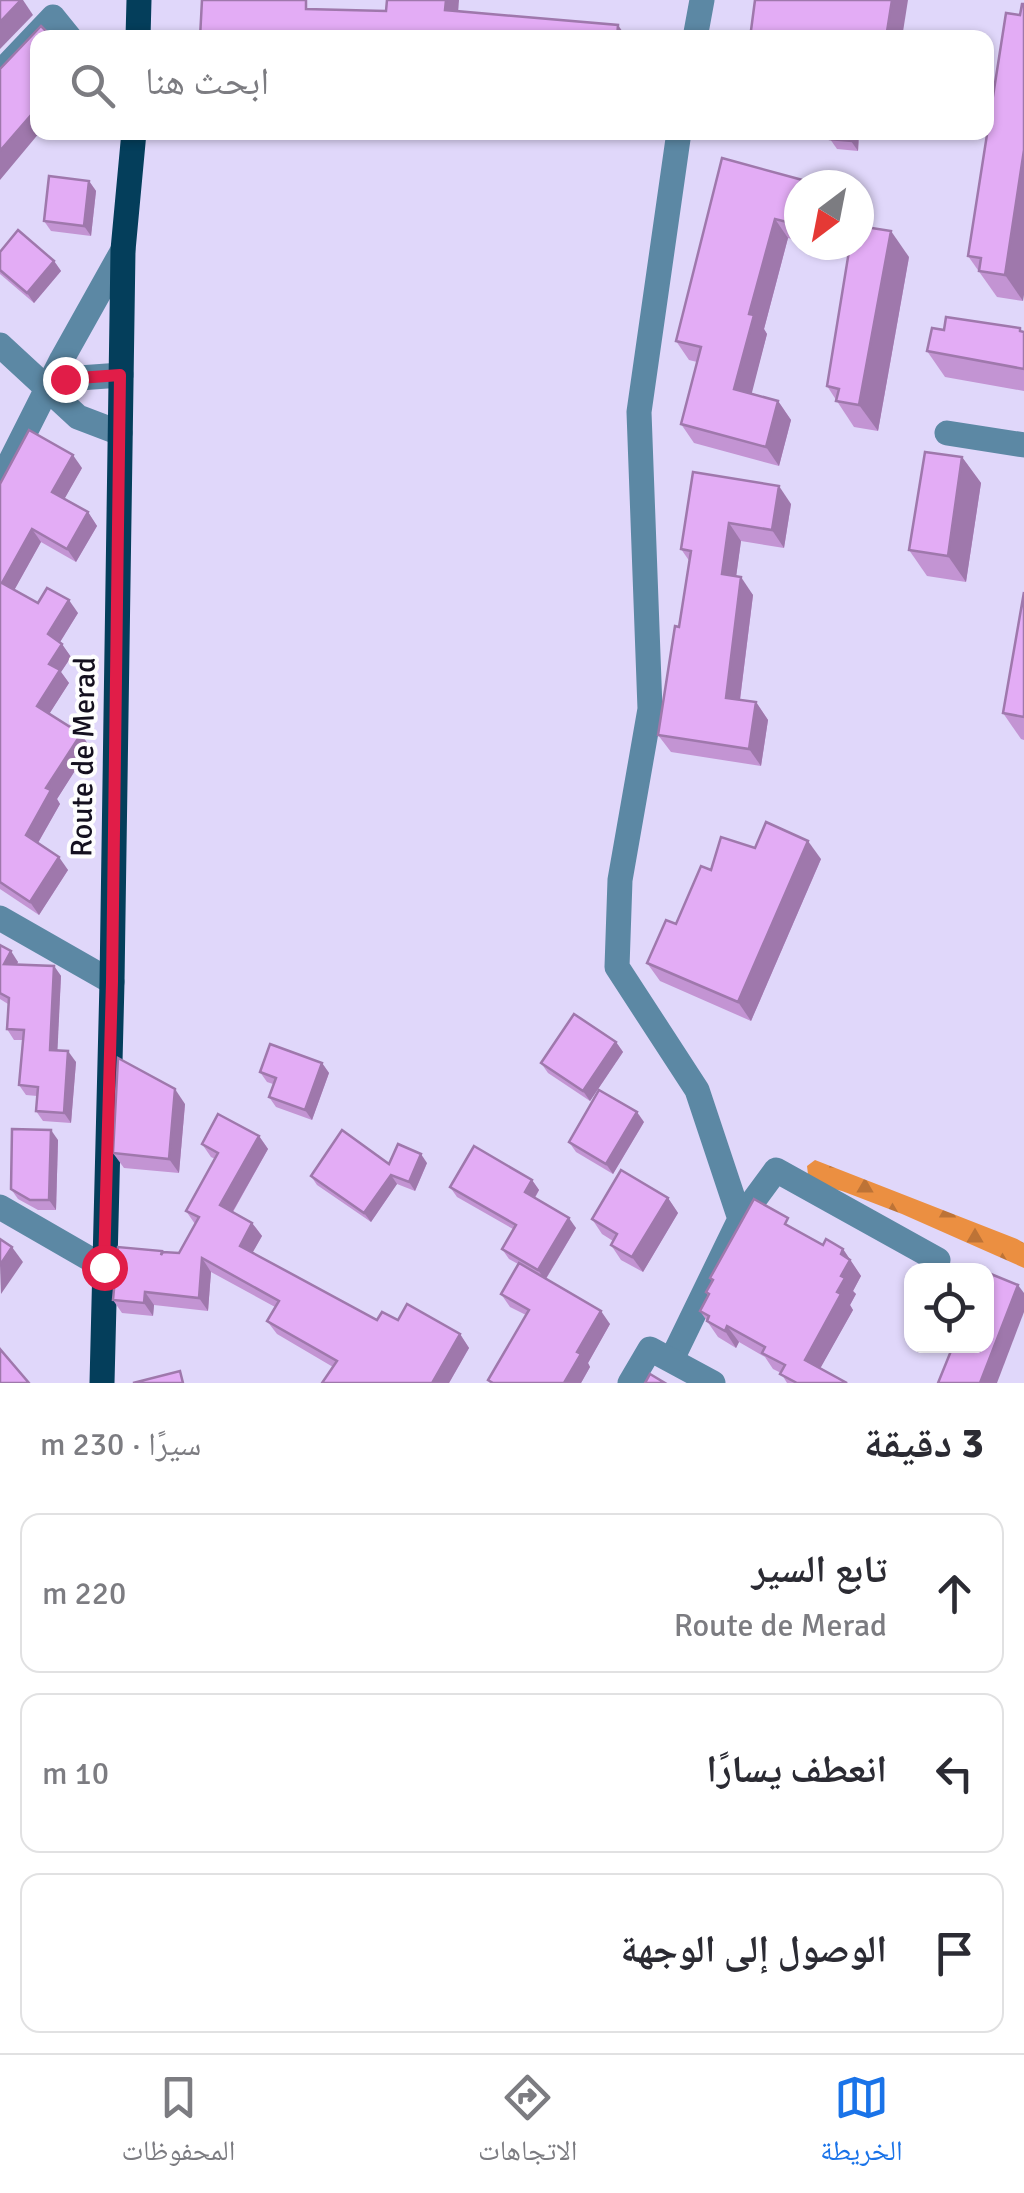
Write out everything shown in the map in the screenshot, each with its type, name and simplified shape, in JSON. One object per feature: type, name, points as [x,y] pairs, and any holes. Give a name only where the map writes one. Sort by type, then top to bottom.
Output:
[{"type":"main road","points":[[138,30],[139,0]]},
{"type":"main road","name":"Route de Merad","points":[[102,1383],[123,250],[133,140]]},
{"type":"street","points":[[696,30],[702,0]]},
{"type":"street","points":[[40,30],[53,17],[64,30]]},
{"type":"street","points":[[0,72],[30,41]]},
{"type":"street","points":[[678,140],[640,412],[650,709],[620,880],[618,967],[697,1090],[740,1220]]},
{"type":"street","points":[[0,482],[123,250]]},
{"type":"street","points":[[0,345],[78,416],[120,432]]},
{"type":"street","points":[[49,388],[65,379],[120,375]]},
{"type":"street","points":[[947,432],[1024,445]]},
{"type":"street","points":[[0,918],[112,982]]},
{"type":"street","points":[[672,1360],[740,1220],[776,1170],[938,1260]]},
{"type":"street","points":[[0,1207],[104,1267]]},
{"type":"street","points":[[630,1383],[650,1349],[713,1383]]},
{"type":"green space","points":[[815,1160],[1017,1239],[1024,1243],[1024,1268],[902,1214],[809,1183],[807,1166]]},
{"type":"building","points":[[0,0],[21,0],[0,22]]},
{"type":"building","points":[[202,0],[306,0],[306,9],[386,11],[387,0],[446,0],[445,10],[618,25],[618,30],[200,30]]},
{"type":"building","points":[[755,0],[892,0],[887,30],[751,30]]},
{"type":"building","points":[[1024,4],[1024,150],[1005,275],[979,271],[981,258],[968,256],[986,140],[994,140],[994,90],[1006,13],[1020,15]]},
{"type":"building","points":[[30,38],[30,116],[0,151],[0,69]]},
{"type":"building","points":[[722,158],[784,175],[784,221],[775,219],[749,314],[754,315],[734,389],[778,401],[766,447],[681,424],[701,347],[676,341]]},
{"type":"building","points":[[49,176],[89,181],[84,226],[44,221]]},
{"type":"building","points":[[874,228],[891,231],[859,405],[836,401],[839,389],[827,386],[848,260],[874,260]]},
{"type":"building","points":[[18,230],[54,261],[27,293],[0,270],[0,252]]},
{"type":"building","points":[[946,317],[1020,328],[1024,332],[1024,369],[927,351],[932,328],[944,330]]},
{"type":"building","points":[[29,430],[73,455],[52,492],[88,512],[67,549],[32,529],[2,583],[38,603],[47,588],[69,600],[48,634],[62,644],[49,664],[60,670],[37,706],[81,734],[46,788],[51,790],[26,835],[59,857],[30,902],[0,882],[0,484]]},
{"type":"building","points":[[925,452],[962,457],[948,556],[909,550]]},
{"type":"building","points":[[693,472],[779,486],[772,530],[729,523],[722,574],[741,577],[726,698],[756,702],[749,749],[658,735],[691,551],[681,549]]},
{"type":"building","points":[[1024,592],[1024,717],[1003,713]]},
{"type":"building","points":[[766,822],[808,841],[738,1002],[647,963],[666,920],[676,924],[701,866],[711,870],[721,837],[755,848]]},
{"type":"building","points":[[0,945],[11,951],[4,964],[54,966],[50,1050],[68,1051],[64,1113],[36,1111],[38,1087],[19,1085],[24,1030],[7,1029],[9,998],[0,993]]},
{"type":"building","points":[[574,1014],[616,1042],[583,1091],[541,1063]]},
{"type":"building","points":[[270,1044],[322,1063],[305,1110],[269,1097],[276,1078],[260,1072]]},
{"type":"building","points":[[118,1058],[175,1089],[169,1159],[113,1153]]},
{"type":"building","points":[[599,1090],[637,1112],[606,1164],[569,1142]]},
{"type":"building","points":[[218,1114],[259,1136],[220,1205],[252,1223],[240,1246],[377,1320],[382,1312],[398,1320],[407,1304],[460,1334],[432,1383],[322,1383],[337,1361],[267,1321],[279,1301],[202,1258],[199,1298],[145,1292],[144,1303],[113,1300],[118,1247],[162,1251],[161,1255],[179,1253],[199,1217],[186,1211],[218,1153],[202,1144]]},
{"type":"building","points":[[12,1129],[51,1130],[49,1200],[30,1200],[11,1189]]},
{"type":"building","points":[[342,1130],[389,1164],[398,1144],[421,1154],[409,1182],[391,1175],[364,1213],[311,1176]]},
{"type":"building","points":[[474,1146],[532,1180],[525,1192],[569,1218],[538,1270],[502,1249],[516,1225],[450,1187]]},
{"type":"building","points":[[621,1170],[668,1198],[632,1257],[611,1245],[617,1234],[592,1219]]},
{"type":"building","points":[[754,1199],[788,1218],[785,1224],[823,1245],[826,1239],[843,1249],[841,1254],[850,1260],[841,1276],[845,1278],[837,1292],[841,1294],[805,1360],[847,1383],[797,1383],[780,1374],[785,1365],[762,1353],[765,1347],[727,1326],[725,1331],[707,1321],[709,1316],[700,1311],[709,1294],[706,1292],[713,1280],[710,1278]]},
{"type":"building","points":[[0,1239],[12,1247],[0,1265]]},
{"type":"building","points":[[519,1263],[601,1311],[564,1383],[488,1380],[529,1310],[501,1294]]},
{"type":"building","points":[[994,1275],[1018,1285],[994,1347]]},
{"type":"building","points":[[0,1349],[29,1383],[0,1383]]},
{"type":"building","points":[[950,1353],[992,1353],[980,1383],[938,1383]]},
{"type":"building","points":[[180,1371],[183,1383],[133,1383]]},
{"type":"building","points":[[650,1374],[665,1383],[645,1383]]},
{"type":"route","points":[[65,379],[120,375],[104,1267]]}]
